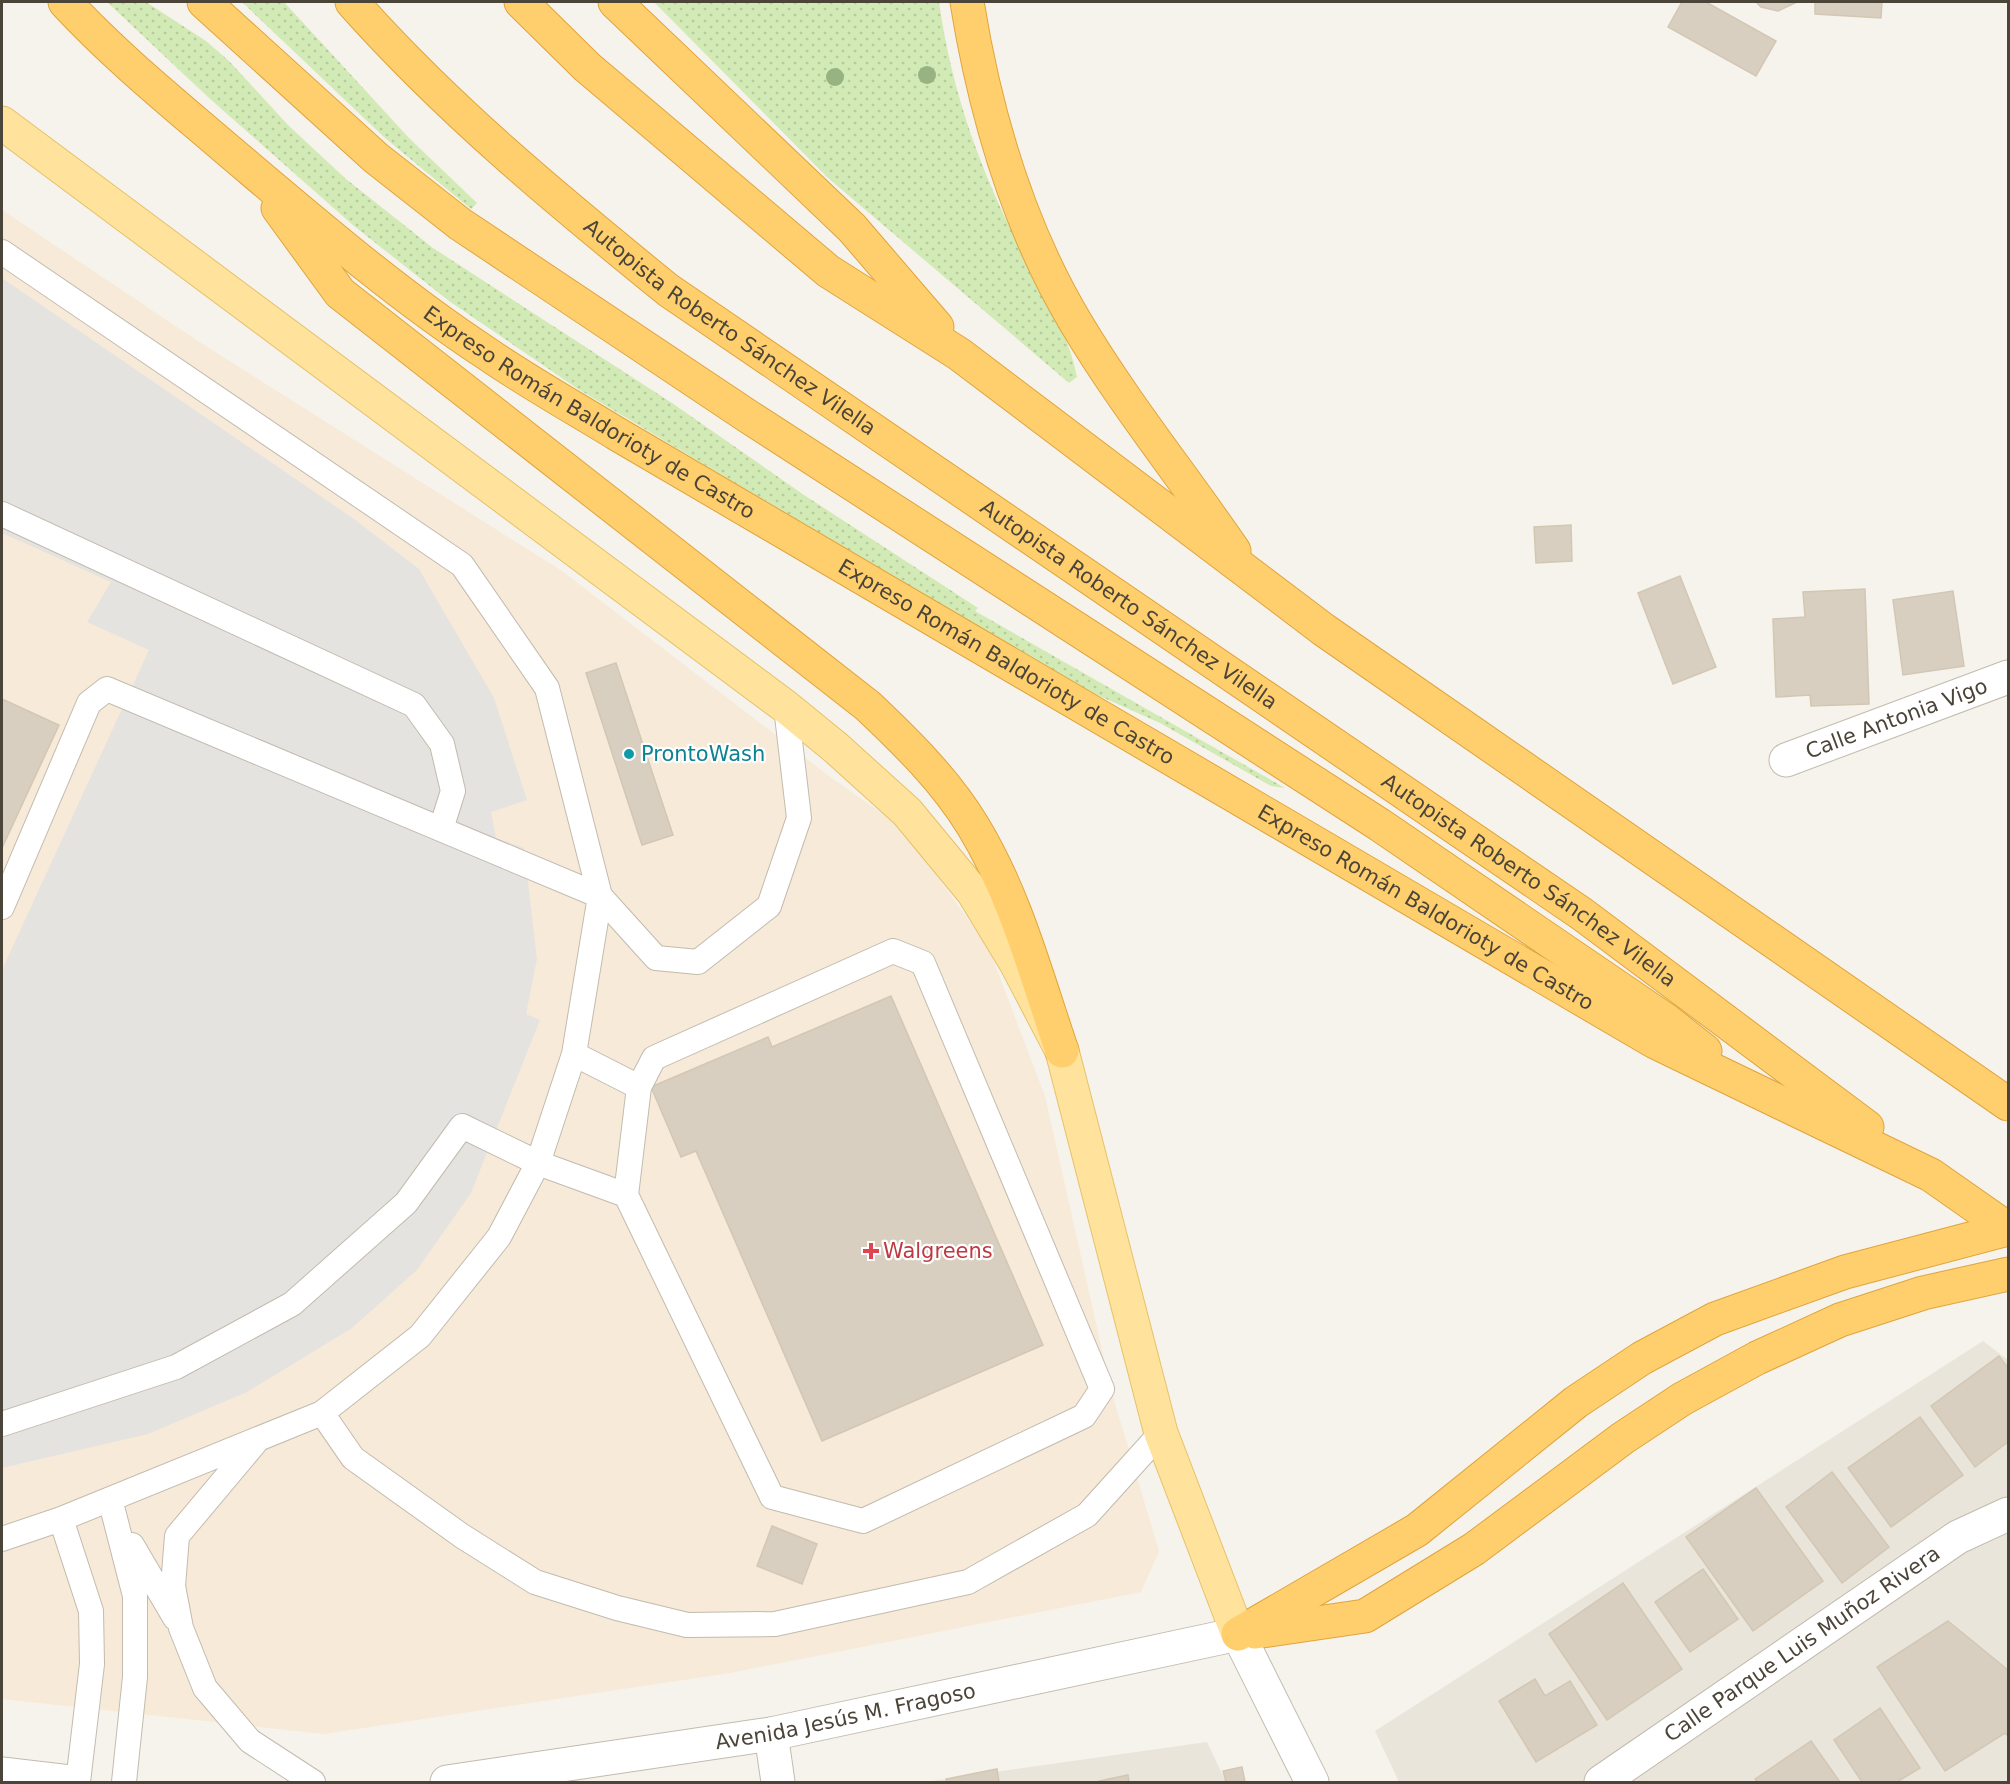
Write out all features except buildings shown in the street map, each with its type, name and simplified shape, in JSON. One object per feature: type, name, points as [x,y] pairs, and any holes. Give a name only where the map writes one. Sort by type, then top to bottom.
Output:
[{"type":"highway","name":"Expreso Román Baldorioty de Castro","points":[[65,2],[88,28],[370,268],[485,353],[617,434],[1655,1042],[1749,1086],[1944,1184],[2008,1229]]},
{"type":"highway","points":[[204,2],[376,158],[460,224],[749,417],[1380,825],[1667,1021],[1749,1086]]},
{"type":"highway","name":"Autopista Roberto Sánchez Vilella","points":[[352,2],[405,61],[538,185],[668,290],[1582,914],[1944,1184]]},
{"type":"highway","points":[[521,2],[587,67],[828,271],[959,354],[1333,637],[2008,1104]]},
{"type":"highway","points":[[615,2],[852,228],[959,354]]},
{"type":"highway","points":[[967,2],[994,130],[1034,240],[1087,340],[1123,396],[1252,577]]},
{"type":"highway","points":[[247,165],[340,293],[868,706],[931,769],[973,825],[1010,898],[1062,1051]]},
{"type":"highway","points":[[1239,1634],[1417,1530],[1576,1402],[1642,1358],[1715,1319],[1845,1272],[2008,1229]]},
{"type":"highway","points":[[1239,1634],[1365,1616],[1474,1550],[1623,1438],[1682,1399],[1757,1358],[1840,1320],[1923,1293],[2008,1274]]},
{"type":"main road","points":[[2,123],[786,707],[835,747],[907,812],[973,892],[1016,963],[1062,1051],[1161,1433],[1239,1634]]},
{"type":"street","name":"Calle Antonia Vigo","points":[[1786,760],[2008,677]]},
{"type":"street","name":"Calle Parque Luis Muñoz Rivera","points":[[1601,1782],[1958,1537],[2008,1514]]},
{"type":"street","name":"Avenida Jesús M. Fragoso","points":[[447,1782],[771,1734],[1239,1634]]},
{"type":"street","points":[[1239,1634],[1312,1782]]},
{"type":"street","points":[[771,1734],[778,1782]]},
{"type":"street","points":[[2,1774],[70,1782]]},
{"type":"lane","points":[[2,252],[462,565],[547,688],[600,896],[574,1054],[538,1163],[499,1237],[420,1336],[322,1413],[61,1519],[2,1539]]},
{"type":"lane","points":[[2,514],[414,705],[442,744],[453,791],[441,829]]},
{"type":"lane","points":[[2,907],[88,703],[107,689],[600,896],[656,958],[698,962],[769,906],[799,818],[786,707]]},
{"type":"lane","points":[[893,951],[923,963],[1102,1389],[1084,1416],[862,1521],[772,1497],[626,1195],[639,1087],[654,1058],[893,951]]},
{"type":"lane","points":[[574,1054],[639,1087]]},
{"type":"lane","points":[[2,1424],[176,1367],[292,1305],[406,1203],[462,1126],[538,1163],[626,1195]]},
{"type":"lane","points":[[322,1413],[353,1458],[462,1536],[535,1582],[617,1608],[687,1625],[775,1624],[968,1582],[1087,1515],[1161,1433]]},
{"type":"lane","points":[[135,1647],[151,1581],[177,1536],[258,1439]]},
{"type":"lane","points":[[110,1499],[151,1581],[181,1628],[205,1688],[250,1741],[313,1782]]},
{"type":"lane","points":[[110,1499],[135,1596],[135,1677],[124,1782]]},
{"type":"lane","points":[[61,1519],[91,1611],[92,1664],[78,1782]]},
{"type":"lane","points":[[177,1536],[173,1586],[181,1628]]},
{"type":"shaded area","points":[[2,210],[198,341],[562,571],[833,779],[902,827],[989,949],[1045,1096],[1111,1390],[1159,1551],[1141,1592],[730,1673],[324,1734],[2,1699]]},
{"type":"shaded area","points":[[2,278],[354,519],[419,569],[494,698],[527,800],[491,812],[496,838],[524,848],[537,959],[526,1014],[540,1020],[471,1193],[417,1270],[352,1328],[247,1392],[148,1434],[2,1468],[2,970],[149,650],[87,622],[111,582],[2,533]]},
{"type":"shaded area","points":[[1983,1341],[2008,1360],[2008,1782],[1399,1782],[1375,1731]]},
{"type":"shaded area","points":[[1207,1742],[1226,1782],[925,1782]]},
{"type":"green space","points":[[107,2],[146,2],[206,41],[229,61],[288,125],[346,179],[433,248],[672,403],[804,495],[978,608],[975,611],[1285,788],[1271,786],[1160,723],[1066,681],[578,389],[449,301],[354,226],[209,98]]},
{"type":"green space","points":[[242,2],[284,2],[409,138],[477,203],[471,209],[385,138]]},
{"type":"green space","points":[[654,2],[939,2],[950,63],[977,150],[1000,207],[1066,340],[1077,377],[1069,383],[828,178]]},
{"type":"place","name":"ProntoWash","points":[[629,754]]},
{"type":"place","name":"Walgreens","points":[[871,1251]]}]
